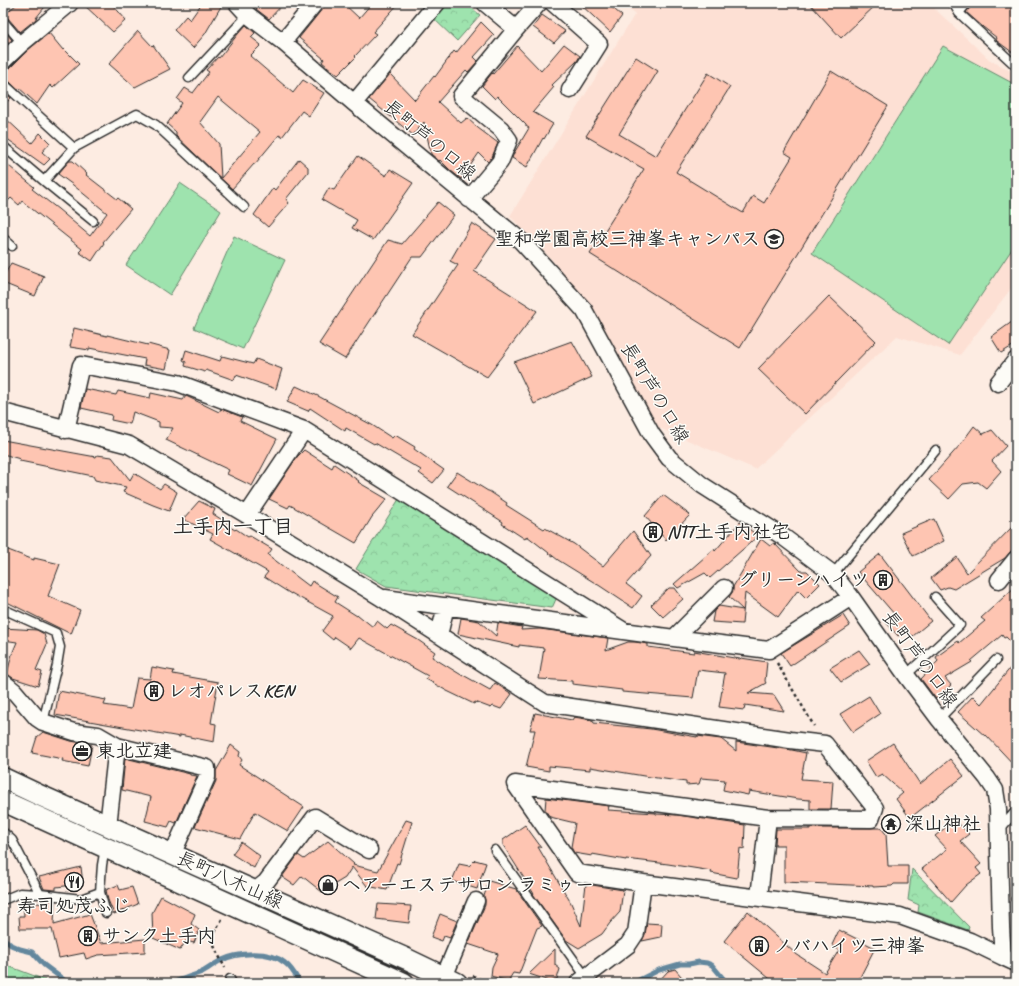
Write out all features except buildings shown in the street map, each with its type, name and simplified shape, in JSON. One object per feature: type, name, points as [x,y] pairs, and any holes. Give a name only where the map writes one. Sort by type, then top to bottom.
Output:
[{"type":"street","points":[[3,61],[70,3]]},
{"type":"street","name":"長町芦の口線","points":[[237,3],[248,15],[283,42],[354,103],[521,241],[584,310],[652,435],[669,458],[702,485],[782,536],[833,574],[906,675],[995,790],[998,809],[1001,927],[1010,960]]},
{"type":"street","points":[[283,42],[314,3]]},
{"type":"street","points":[[354,103],[437,3]]},
{"type":"street","points":[[485,3],[516,29]]},
{"type":"street","points":[[470,199],[500,162],[509,140],[501,129],[461,96],[539,3]]},
{"type":"street","points":[[553,3],[599,44],[570,90]]},
{"type":"street","points":[[998,383],[1016,360]]},
{"type":"street","points":[[66,430],[81,365],[178,383],[304,430],[624,631]]},
{"type":"street","points":[[3,412],[66,430],[129,445],[247,515],[380,597],[545,703],[825,744],[875,808],[872,819],[768,818],[515,784],[577,873],[643,883],[900,916],[970,941],[1010,960]]},
{"type":"street","points":[[247,515],[304,430]]},
{"type":"street","points":[[999,580],[1016,559]]},
{"type":"street","points":[[674,638],[724,588]]},
{"type":"street","points":[[380,597],[769,650],[851,597]]},
{"type":"street","points":[[439,634],[446,606]]},
{"type":"street","points":[[3,682],[14,691],[37,718],[44,722],[74,732],[98,735],[117,746],[207,768],[207,777],[172,854]]},
{"type":"street","points":[[108,826],[117,746]]},
{"type":"street","name":"長町八木山線","points":[[3,778],[451,980]]},
{"type":"street","points":[[3,801],[404,983]]},
{"type":"street","points":[[255,891],[266,882],[315,817],[369,850]]},
{"type":"street","points":[[759,897],[768,818]]},
{"type":"street","points":[[582,980],[628,945],[636,933],[643,883]]},
{"type":"street","points":[[451,980],[476,901]]},
{"type":"lane","points":[[953,3],[959,13],[1016,66]]},
{"type":"lane","points":[[959,13],[967,3]]},
{"type":"lane","points":[[189,78],[248,15]]},
{"type":"lane","points":[[3,21],[22,43]]},
{"type":"lane","points":[[3,83],[74,148]]},
{"type":"lane","points":[[44,182],[74,148],[136,114],[156,125],[244,207]]},
{"type":"lane","points":[[3,146],[44,182],[93,221]]},
{"type":"lane","points":[[3,238],[12,246]]},
{"type":"lane","points":[[833,574],[936,450]]},
{"type":"lane","points":[[906,675],[960,625],[935,597]]},
{"type":"lane","points":[[3,609],[56,633],[60,647],[44,722]]},
{"type":"lane","points":[[939,719],[996,660]]},
{"type":"lane","points":[[998,831],[1016,811]]},
{"type":"lane","points":[[3,832],[12,840],[40,894]]},
{"type":"lane","points":[[105,848],[100,892],[106,913]]},
{"type":"lane","points":[[495,850],[582,980]]},
{"type":"lane","points":[[3,900],[20,893],[81,898],[100,892]]},
{"type":"path","points":[[769,650],[825,744]]},
{"type":"path","points":[[223,918],[211,940],[224,967]]},
{"type":"shaded area","name":"聖和学園高校三神峯キャンパス","points":[[622,3],[932,3],[935,9],[990,60],[1016,74],[1016,282],[960,355],[897,336],[755,469],[657,427],[589,309],[553,261],[510,216],[635,14]]},
{"type":"green space","points":[[442,3],[466,3],[480,15],[457,41],[431,16]]},
{"type":"green space","points":[[943,46],[1016,85],[1016,243],[948,345],[812,253]]},
{"type":"green space","points":[[180,183],[221,211],[170,295],[126,265]]},
{"type":"green space","points":[[234,236],[285,260],[243,349],[194,328]]},
{"type":"green space","points":[[399,499],[557,597],[552,608],[386,586],[356,569]]},
{"type":"green space","points":[[912,869],[969,927],[968,930],[918,912],[919,905],[908,900]]},
{"type":"green space","points":[[3,964],[53,983],[3,983]]},
{"type":"waterway","points":[[3,938],[11,945],[32,952],[44,965],[68,983]]},
{"type":"waterway","points":[[173,983],[202,972],[227,958],[244,954],[262,954],[279,959],[290,967],[300,983]]},
{"type":"waterway","points":[[633,983],[659,970],[680,964],[699,962],[712,965],[727,983]]},
{"type":"place","name":"聖和学園高校三神峯キャンパス","points":[[774,239]]},
{"type":"place","name":"NTT土手内社宅","points":[[653,532]]},
{"type":"place","name":"グリーンハイツ","points":[[883,580]]},
{"type":"place","name":"レオパレスKEN","points":[[154,691]]},
{"type":"place","name":"東北立建","points":[[82,751]]},
{"type":"place","name":"深山神社","points":[[891,824]]},
{"type":"place","name":"寿司処茂ふじ","points":[[74,882]]},
{"type":"place","name":"ヘアーエステサロン ラミゥー","points":[[328,885]]},
{"type":"place","name":"サンク土手内","points":[[88,936]]},
{"type":"place","name":"ノバハイツ三神峯","points":[[759,946]]},
{"type":"district","name":"土手内一丁目","points":[[233,526]]}]
